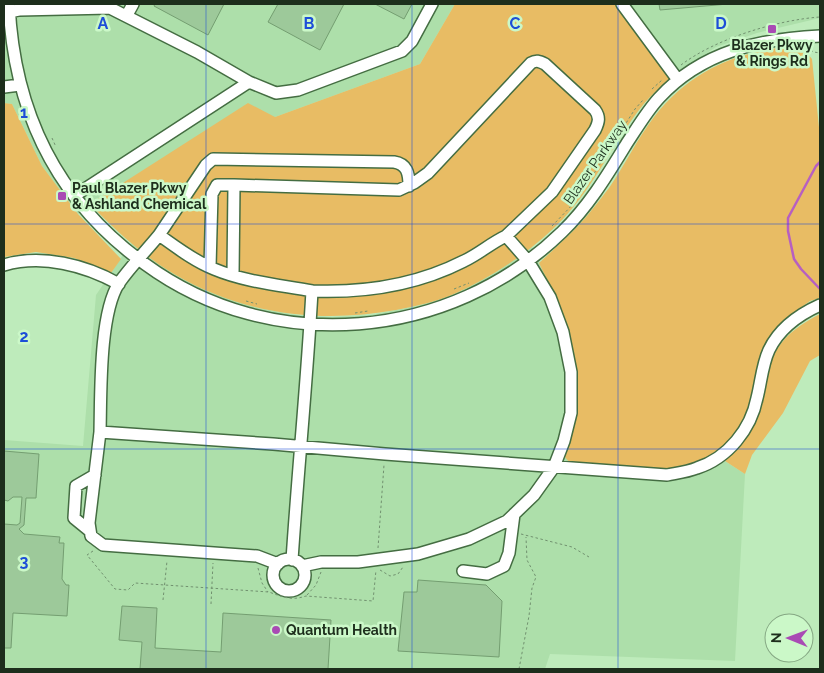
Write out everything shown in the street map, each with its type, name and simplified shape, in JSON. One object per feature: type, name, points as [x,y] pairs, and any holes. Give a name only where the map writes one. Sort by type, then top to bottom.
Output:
[{"type":"street","points":[[127,15],[133,4]]},
{"type":"street","points":[[9,8],[20,10],[110,8],[127,15],[249,82],[276,93],[298,90],[402,51],[412,40],[432,4]]},
{"type":"street","points":[[622,4],[678,80]]},
{"type":"street","name":"Blazer Parkway","points":[[9,8],[11,40],[20,84],[29,114],[47,155],[74,196],[109,236],[139,260],[172,282],[221,305],[264,318],[310,324],[341,325],[392,320],[426,312],[486,288],[528,261],[564,230],[598,190],[646,115],[659,98],[678,80],[713,58],[742,46],[772,40],[820,36]]},
{"type":"street","points":[[159,235],[210,267],[270,284],[312,291],[343,292],[383,287],[428,277],[466,261],[506,236],[552,192],[595,130],[599,116],[595,110],[545,64],[534,61],[530,63],[428,173],[409,186],[399,190],[217,185],[212,194],[210,267]]},
{"type":"street","points":[[74,196],[249,82]]},
{"type":"street","points":[[4,87],[20,84]]},
{"type":"street","points":[[278,564],[257,556],[103,545],[91,536],[90,524],[100,432],[103,356],[108,310],[118,284],[159,235],[206,165],[213,159],[394,162],[401,163],[406,168],[409,176],[409,186]]},
{"type":"street","points":[[233,275],[234,185]]},
{"type":"street","points":[[302,566],[321,562],[358,562],[418,554],[469,539],[507,521],[534,495],[554,467],[564,441],[571,413],[571,372],[563,332],[550,297],[528,261],[506,236]]},
{"type":"street","points":[[4,265],[13,262],[39,260],[83,269],[102,275],[118,284]]},
{"type":"street","points":[[292,560],[312,291]]},
{"type":"street","points":[[100,432],[667,475],[699,468],[726,452],[751,419],[768,351],[776,338],[801,316],[820,305]]},
{"type":"street","points":[[90,531],[74,518],[76,486],[95,475]]},
{"type":"street","points":[[463,571],[487,574],[504,566],[509,553],[514,514]]},
{"type":"street","points":[[292,560],[302,566],[305,576],[301,585],[288,591],[279,588],[274,579],[275,568],[283,561],[292,560]]},
{"type":"path","points":[[512,534],[526,535],[572,547],[589,557]]},
{"type":"path","points":[[519,669],[532,588],[536,577],[527,560],[526,535]]},
{"type":"path","points":[[164,600],[168,551]]},
{"type":"path","points":[[211,604],[214,553]]},
{"type":"path","points":[[257,556],[260,577],[269,592]]},
{"type":"path","points":[[306,596],[316,585],[321,575],[321,562]]},
{"type":"path","points":[[377,568],[383,574],[390,576],[398,574],[406,562]]},
{"type":"shaded area","points":[[4,4],[455,4],[420,64],[275,117],[90,204],[78,214],[42,166],[12,104],[4,103]]},
{"type":"shaded area","points":[[455,4],[615,4],[670,78],[643,105],[585,192],[563,219],[539,242],[512,262],[484,279],[440,299],[396,310],[367,314],[310,315],[254,307],[200,288],[174,274],[129,242],[90,204],[248,103],[275,117],[420,64]]},
{"type":"shaded area","points":[[615,4],[820,4],[820,18],[757,33],[716,47],[670,78]]},
{"type":"shaded area","points":[[792,46],[793,52],[807,53],[812,59],[820,137],[820,298],[810,301],[788,317],[775,332],[746,419],[726,446],[714,454],[689,466],[665,469],[570,463],[564,456],[570,440],[576,407],[574,356],[563,315],[539,263],[588,214],[609,188],[654,117],[683,87],[715,66],[733,59],[751,53]]},
{"type":"shaded area","points":[[4,103],[12,104],[42,166],[78,214],[121,259],[111,273],[74,258],[36,252],[4,257]]},
{"type":"shaded area","points":[[131,243],[174,274],[213,293],[258,308],[297,315],[332,317],[370,315],[417,306],[454,294],[498,271],[532,247],[566,321],[575,361],[577,403],[571,439],[564,456],[689,466],[714,454],[745,474],[735,661],[550,654],[545,669],[4,669],[4,440],[83,446],[96,295]]},
{"type":"shaded area","points":[[820,314],[820,355],[810,361],[783,413],[752,455],[745,474],[725,461],[744,439],[756,421],[762,406],[766,380],[773,357],[784,339],[800,326]]},
{"type":"building","points":[[155,4],[224,4],[208,35],[154,6]]},
{"type":"building","points":[[278,4],[344,4],[320,50],[268,22]]},
{"type":"building","points":[[375,4],[412,4],[404,19]]},
{"type":"building","points":[[659,4],[728,4],[660,10]]},
{"type":"building","points":[[4,451],[39,454],[36,498],[26,498],[24,525],[19,529],[24,534],[60,537],[59,543],[64,543],[62,579],[66,585],[69,585],[67,616],[13,613],[11,648],[4,648],[4,524],[17,525],[20,523],[22,497],[13,497],[8,501],[4,500]]},
{"type":"building","points":[[418,580],[486,585],[502,601],[499,657],[398,651],[404,592],[417,592]]},
{"type":"building","name":"Quantum Health","points":[[122,606],[157,608],[155,648],[221,652],[223,613],[331,620],[328,669],[140,669],[142,642],[119,640]]},
{"type":"waterway","points":[[820,162],[788,218],[788,231],[794,259],[820,289]]},
{"type":"place","name":"Blazer Pkwy & Rings Rd","points":[[772,29]]},
{"type":"place","name":"Paul Blazer Pkwy & Ashland Chemical","points":[[62,196]]},
{"type":"place","name":"Quantum Health","points":[[276,630]]}]
